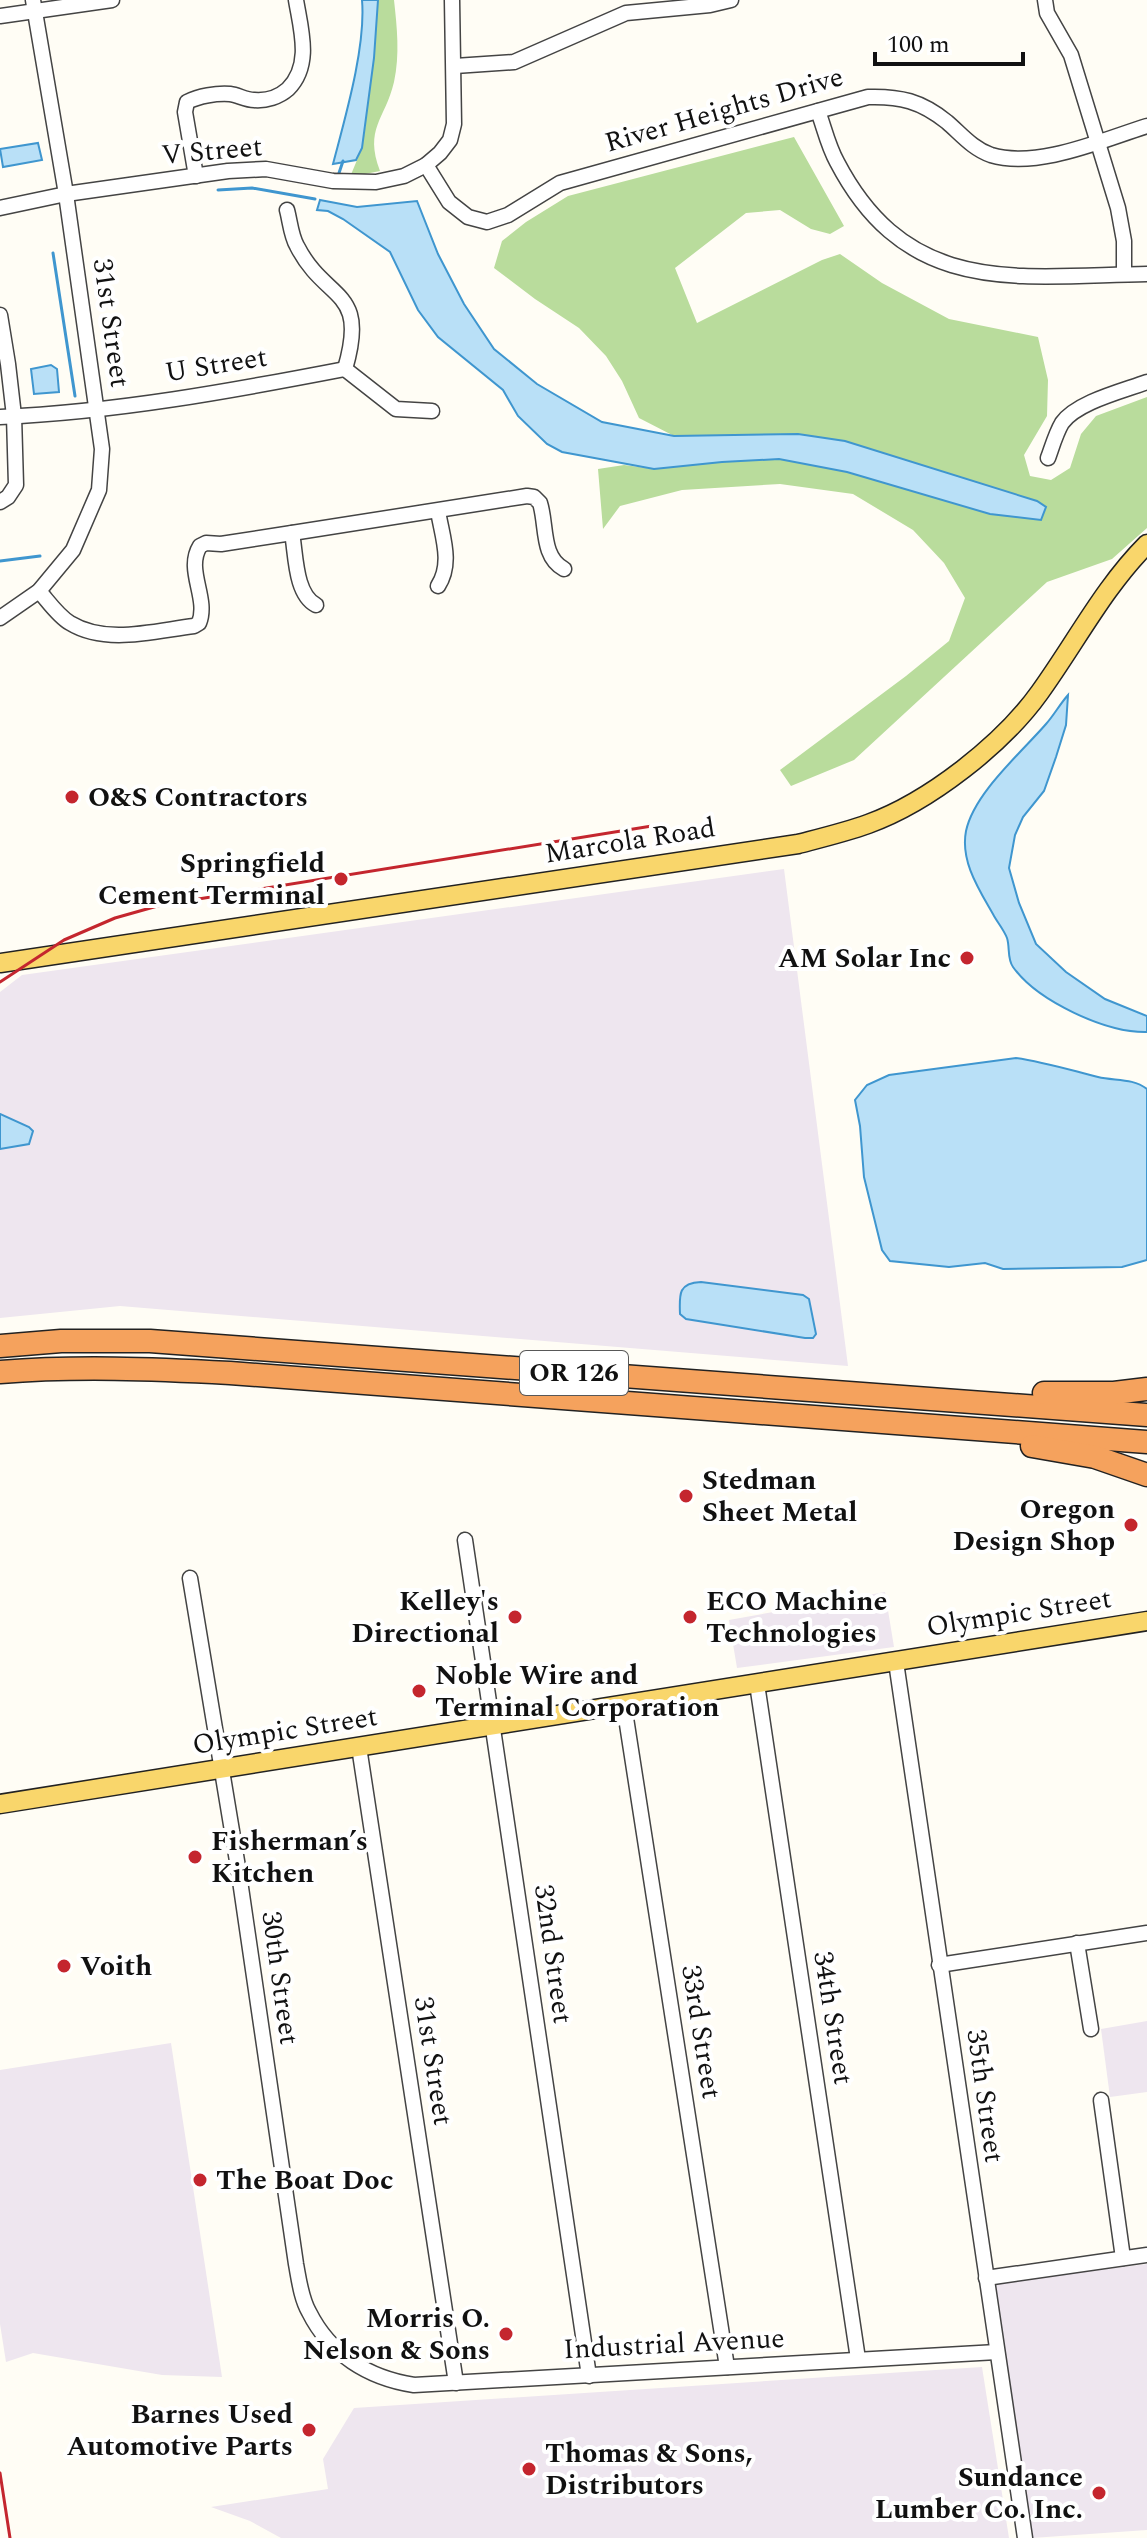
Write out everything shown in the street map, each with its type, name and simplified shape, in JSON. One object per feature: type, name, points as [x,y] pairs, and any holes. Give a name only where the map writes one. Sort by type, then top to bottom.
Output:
[{"type":"highway","name":"OR 126","points":[[0,1346],[61,1341],[150,1341],[1147,1415]]},
{"type":"highway","name":"OR 126","points":[[0,1372],[52,1368],[142,1368],[230,1373],[1147,1442]]},
{"type":"highway","points":[[847,1393],[1083,1394],[1147,1389]]},
{"type":"highway","points":[[884,1422],[1095,1457],[1147,1475]]},
{"type":"main road","name":"Marcola Road","points":[[0,963],[798,844],[869,824],[909,805],[963,769],[1004,734],[1039,694],[1109,589],[1147,544]]},
{"type":"main road","name":"Olympic Street","points":[[0,1804],[1147,1621]]},
{"type":"street","points":[[0,16],[34,6],[112,0]]},
{"type":"street","points":[[196,176],[185,112],[187,102],[232,94],[251,101],[265,100],[283,93],[300,74],[303,58],[296,0]]},
{"type":"street","points":[[426,165],[450,140],[454,124],[452,0]]},
{"type":"street","points":[[455,66],[514,62],[626,13],[731,0]]},
{"type":"street","points":[[1045,0],[1047,13],[1071,55],[1098,141],[1120,219],[1124,274]]},
{"type":"street","name":"31st Street","points":[[0,618],[39,591],[73,550],[99,490],[102,449],[66,194],[34,6]]},
{"type":"street","name":"River Heights Drive","points":[[426,165],[449,202],[468,217],[487,222],[508,215],[560,183],[868,97],[896,96],[924,106],[947,122],[967,142],[991,155],[1047,157],[1147,126]]},
{"type":"street","points":[[818,111],[835,160],[853,190],[886,229],[908,246],[936,260],[996,276],[1147,274]]},
{"type":"street","name":"V Street","points":[[0,208],[66,194],[196,176],[266,169],[354,183],[404,176],[426,165]]},
{"type":"street","points":[[287,210],[295,244],[311,267],[347,303],[352,318],[350,351],[345,369],[396,409],[432,411]]},
{"type":"street","points":[[0,315],[8,364],[7,417],[16,485],[0,502]]},
{"type":"street","name":"U Street","points":[[7,417],[50,416],[248,387],[345,369]]},
{"type":"street","points":[[1048,458],[1061,424],[1070,414],[1085,405],[1147,382]]},
{"type":"street","points":[[39,591],[67,622],[90,632],[121,635],[194,626],[199,623],[202,611],[194,560],[200,546],[206,543],[221,544],[527,496],[534,497],[540,503],[549,554],[564,569]]},
{"type":"street","points":[[438,511],[447,561],[438,586]]},
{"type":"street","points":[[292,533],[301,587],[305,596],[316,605]]},
{"type":"street","name":"32nd Street","points":[[465,1540],[589,2376]]},
{"type":"street","name":"30th Street","points":[[190,1578],[238,1867],[301,2289],[318,2328],[332,2346],[358,2367]]},
{"type":"street","name":"35th Street","points":[[896,1662],[1025,2538]]},
{"type":"street","name":"34th Street","points":[[757,1684],[858,2359]]},
{"type":"street","name":"33rd Street","points":[[624,1705],[727,2367]]},
{"type":"street","name":"31st Street","points":[[359,1747],[456,2383]]},
{"type":"street","points":[[939,1965],[1147,1933]]},
{"type":"street","points":[[1077,1943],[1091,2029]]},
{"type":"street","points":[[1101,2100],[1123,2258]]},
{"type":"street","points":[[986,2278],[1147,2255]]},
{"type":"street","name":"Industrial Avenue","points":[[358,2367],[373,2375],[414,2385],[997,2352]]},
{"type":"shaded area","points":[[784,869],[848,1366],[120,1306],[0,1318],[0,992],[22,975]]},
{"type":"shaded area","points":[[885,1592],[894,1647],[737,1668],[729,1620]]},
{"type":"shaded area","points":[[1147,2021],[1147,2092],[1110,2097],[1101,2029]]},
{"type":"shaded area","points":[[171,2043],[222,2377],[162,2375],[33,2353],[6,2362],[0,2324],[0,2070]]},
{"type":"shaded area","points":[[1147,2264],[1147,2530],[1032,2538],[993,2283]]},
{"type":"shaded area","points":[[982,2367],[1009,2538],[281,2538],[250,2521],[211,2507],[328,2489],[323,2459],[354,2408]]},
{"type":"green space","points":[[378,0],[394,0],[396,72],[375,134],[380,171],[350,177],[362,148]]},
{"type":"green space","points":[[794,137],[844,226],[830,234],[811,229],[780,210],[746,213],[675,268],[697,323],[822,260],[840,254],[882,283],[949,319],[1038,337],[1048,380],[1047,416],[1024,455],[1030,476],[1051,480],[1070,468],[1081,434],[1096,416],[1147,397],[1147,528],[1112,559],[1047,582],[854,760],[791,786],[780,770],[949,641],[965,598],[944,563],[913,530],[853,494],[780,484],[682,490],[620,506],[603,529],[598,469],[624,465],[654,469],[779,459],[847,472],[798,434],[674,436],[639,418],[606,356],[579,328],[494,268],[502,241],[568,196]]},
{"type":"water","points":[[362,0],[378,0],[362,148],[356,160],[333,164],[358,60]]},
{"type":"water","points":[[38,143],[42,160],[3,167],[0,149]]},
{"type":"water","points":[[320,200],[357,207],[417,201],[438,254],[464,304],[494,349],[537,384],[602,422],[674,436],[798,434],[845,441],[1037,501],[1046,507],[1041,520],[990,514],[847,472],[779,459],[654,469],[562,452],[547,444],[518,416],[503,390],[438,337],[418,310],[390,252],[343,219],[328,211],[317,210]]},
{"type":"water","points":[[51,365],[57,369],[59,392],[34,394],[31,369]]},
{"type":"water","points":[[1068,695],[1066,725],[1056,757],[1044,791],[1023,817],[1015,835],[1009,868],[1036,944],[1066,972],[1105,999],[1147,1016],[1147,1032],[1112,1027],[1074,1013],[1024,980],[1011,964],[1007,938],[977,886],[966,854],[966,831],[978,802]]},
{"type":"water","points":[[1016,1058],[1098,1077],[1130,1081],[1147,1089],[1147,1260],[1122,1267],[1003,1269],[985,1263],[949,1267],[890,1261],[882,1250],[864,1177],[855,1100],[867,1085],[889,1075]]},
{"type":"water","points":[[0,1114],[33,1131],[29,1144],[0,1149]]},
{"type":"water","points":[[701,1282],[803,1295],[809,1299],[816,1334],[813,1338],[805,1338],[686,1319],[680,1314],[682,1290],[688,1284]]},
{"type":"waterway","points":[[339,173],[343,161]]},
{"type":"waterway","points":[[218,190],[252,188],[315,199]]},
{"type":"waterway","points":[[53,253],[75,396]]},
{"type":"waterway","points":[[0,561],[40,556]]},
{"type":"railway","points":[[0,982],[64,940],[115,918],[161,905],[658,825]]},
{"type":"railway","points":[[0,2473],[10,2538]]},
{"type":"place","name":"O&S Contractors","points":[[72,797]]},
{"type":"place","name":"Springfield Cement Terminal","points":[[341,879]]},
{"type":"place","name":"AM Solar Inc","points":[[967,958]]},
{"type":"place","name":"Stedman Sheet Metal","points":[[686,1496]]},
{"type":"place","name":"Oregon Design Shop","points":[[1131,1525]]},
{"type":"place","name":"Kelley's Directional","points":[[515,1617]]},
{"type":"place","name":"ECO Machine Technologies","points":[[690,1617]]},
{"type":"place","name":"Noble Wire and Terminal Corporation","points":[[419,1691]]},
{"type":"place","name":"Fisherman’s Kitchen","points":[[195,1857]]},
{"type":"place","name":"Voith","points":[[64,1966]]},
{"type":"place","name":"The Boat Doc","points":[[200,2180]]},
{"type":"place","name":"Morris O. Nelson & Sons","points":[[506,2334]]},
{"type":"place","name":"Barnes Used Automotive Parts","points":[[309,2430]]},
{"type":"place","name":"Thomas & Sons, Distributors","points":[[529,2469]]},
{"type":"place","name":"Sundance Lumber Co. Inc.","points":[[1099,2493]]}]
